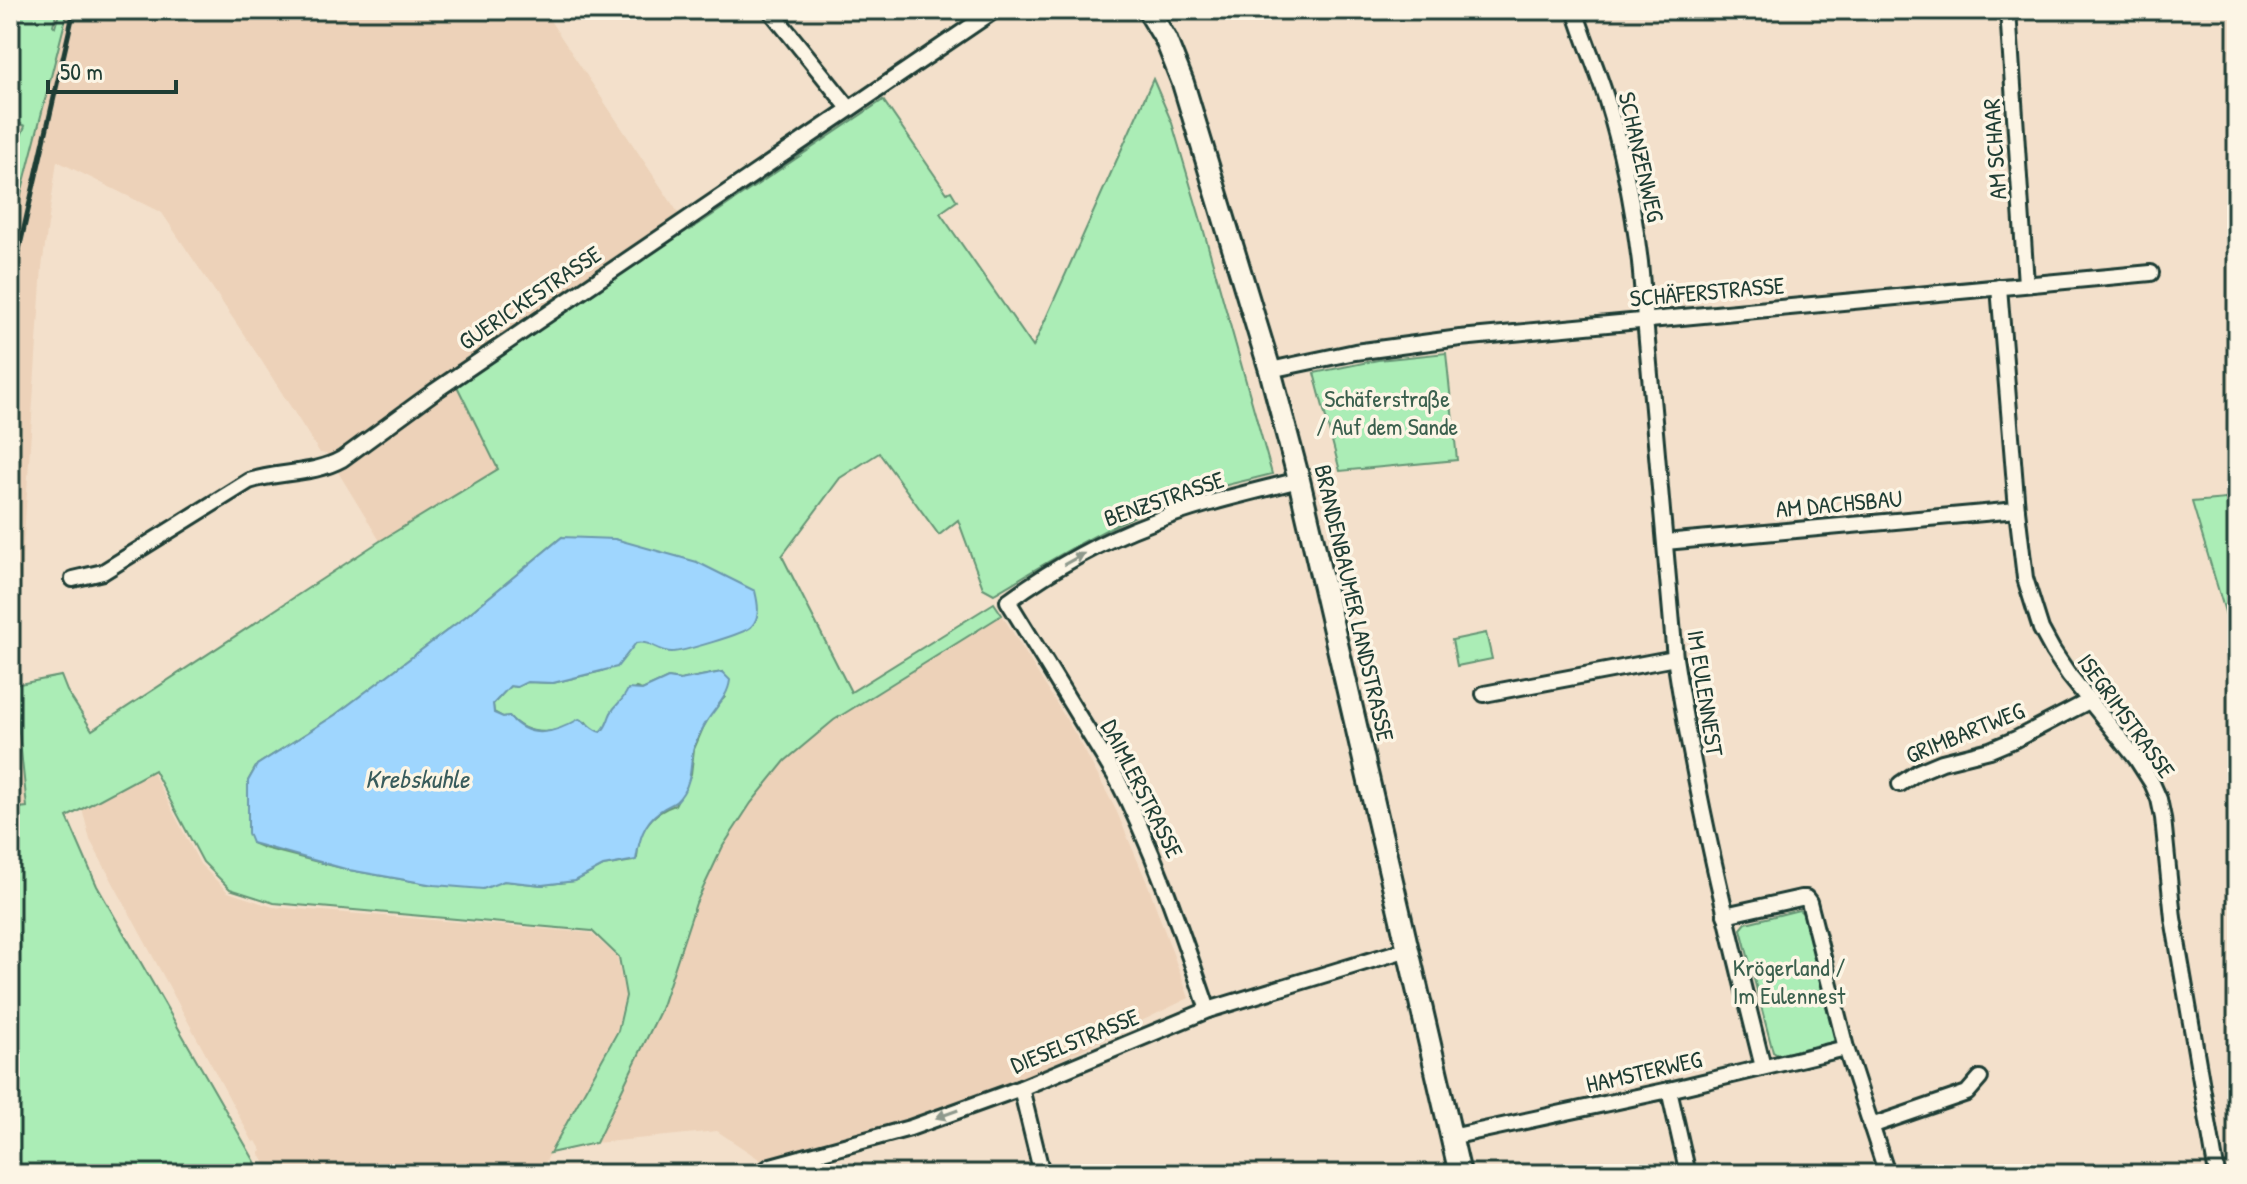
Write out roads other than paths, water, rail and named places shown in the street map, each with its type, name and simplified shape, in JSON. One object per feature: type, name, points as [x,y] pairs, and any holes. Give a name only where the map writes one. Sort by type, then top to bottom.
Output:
[{"type":"main road","name":"BRANDENBAUMER LANDSTRASSE","points":[[1148,10],[1166,40],[1183,83],[1270,370],[1299,480],[1460,1174]]},
{"type":"street","points":[[770,10],[849,108]]},
{"type":"street","name":"GUERICKESTRASSE","points":[[73,579],[103,572],[249,481],[315,470],[342,459],[435,391],[995,10]]},
{"type":"street","name":"SCHANZENWEG","points":[[1575,10],[1620,147],[1634,211],[1645,319]]},
{"type":"street","name":"AM SCHAAR","points":[[2008,10],[2026,284]]},
{"type":"street","name":"SCHÄFERSTRASSE","points":[[1270,370],[1355,352],[1460,338],[2151,273]]},
{"type":"street","name":"ISEGRIMSTRASSE","points":[[1999,287],[2025,578],[2041,629],[2069,675],[2136,758],[2159,799],[2173,918],[2217,1174]]},
{"type":"street","name":"IM EULENNEST","points":[[1645,319],[1675,658],[1700,802],[1763,1067]]},
{"type":"street","name":"BENZSTRASSE","points":[[1008,601],[1080,555],[1150,523],[1187,509],[1299,480]]},
{"type":"street","name":"AM DACHSBAU","points":[[1665,542],[2017,510]]},
{"type":"street","name":"DAIMLERSTRASSE","points":[[1008,601],[1131,805],[1165,887],[1208,1010]]},
{"type":"street","points":[[1484,694],[1675,658]]},
{"type":"street","name":"GRIMBARTWEG","points":[[1900,784],[1942,762],[1990,750],[2016,739],[2089,701]]},
{"type":"street","points":[[1725,915],[1806,898],[1809,902],[1846,1048],[1887,1174]]},
{"type":"street","name":"DIESELSTRASSE","points":[[759,1174],[771,1166],[910,1128],[1021,1088],[1208,1010],[1408,949]]},
{"type":"street","name":"HAMSTERWEG","points":[[1451,1137],[1846,1048]]},
{"type":"street","points":[[1871,1126],[1967,1093],[1980,1078]]},
{"type":"street","points":[[1021,1088],[1042,1174]]},
{"type":"street","points":[[1669,1090],[1688,1174]]},
{"type":"water","name":"Krebskuhle","points":[[562,537],[615,539],[697,562],[755,591],[756,619],[751,627],[737,634],[672,652],[646,643],[636,643],[617,667],[553,683],[527,682],[517,687],[510,686],[493,704],[494,713],[509,716],[517,724],[534,732],[552,731],[579,719],[601,732],[628,689],[642,690],[668,678],[680,680],[722,672],[730,680],[726,693],[696,742],[686,788],[678,800],[650,821],[640,839],[636,860],[603,866],[575,881],[542,885],[504,881],[483,889],[434,885],[349,870],[252,843],[248,833],[248,781],[257,765],[335,715],[465,617]]},
{"type":"railway","points":[[10,289],[74,10]]},
{"type":"railway","points":[[10,340],[16,280]]},
{"type":"park label","name":"Schäferstraße / Auf dem Sande","points":[[1387,413]]},
{"type":"park label","name":"Krögerland / Im Eulennest","points":[[1789,982]]}]
